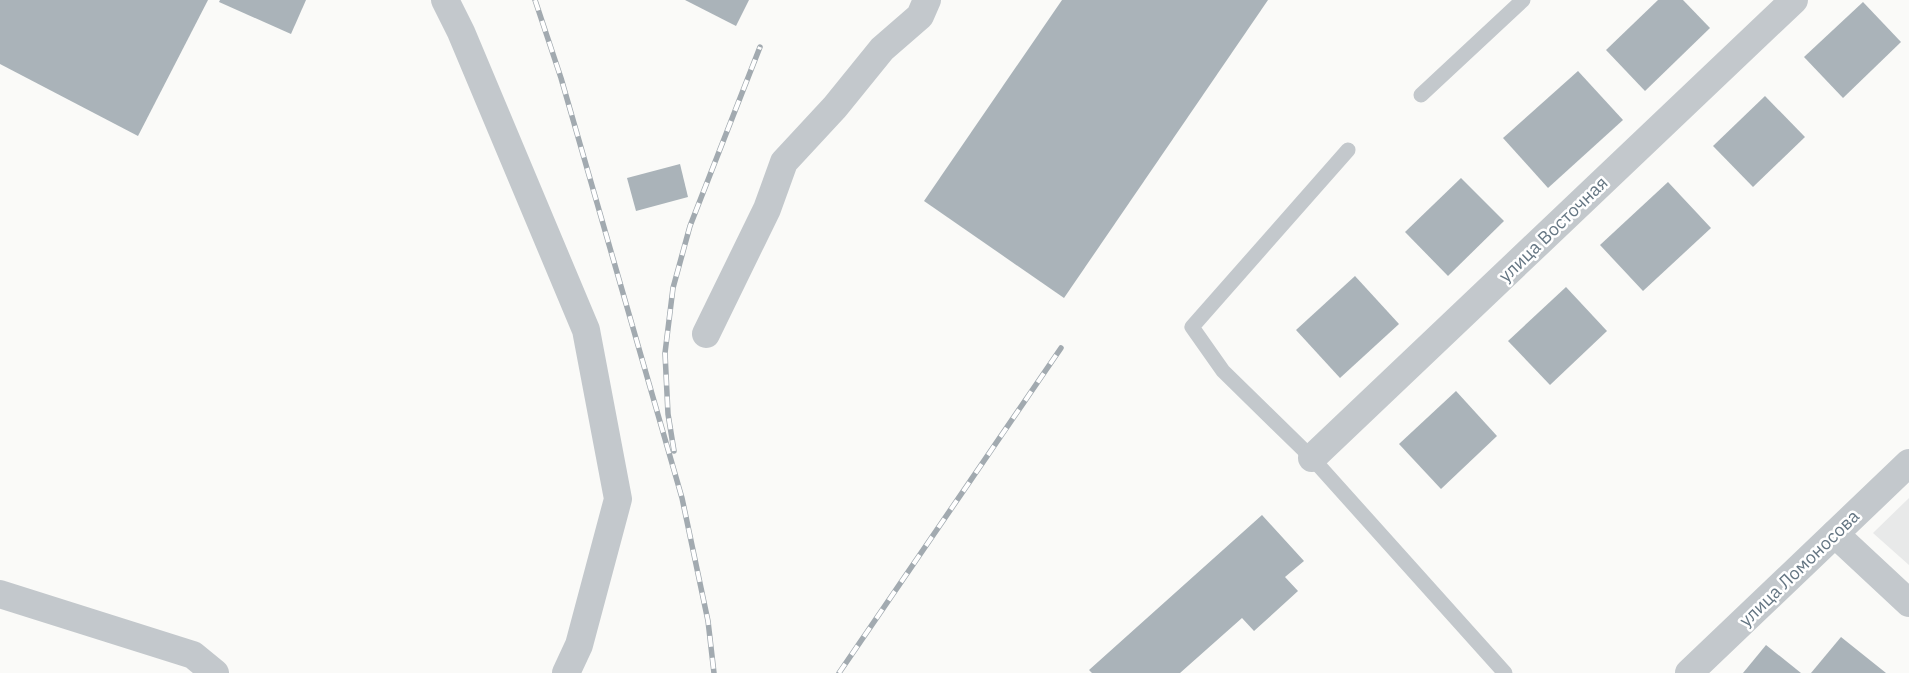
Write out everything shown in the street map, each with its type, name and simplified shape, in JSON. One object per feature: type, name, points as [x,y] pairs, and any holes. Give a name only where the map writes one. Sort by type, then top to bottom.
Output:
[{"type":"street","points":[[445,0],[461,32],[586,330],[618,499],[579,645],[566,673]]},
{"type":"street","points":[[706,334],[767,209],[784,162],[834,107],[882,48],[920,16],[927,0]]},
{"type":"street","name":"улица Восточная","points":[[1312,458],[1794,0]]},
{"type":"street","name":"улица Ломоносова","points":[[1689,673],[1909,463]]},
{"type":"street","points":[[1835,534],[1909,603]]},
{"type":"street","points":[[0,594],[193,656],[215,673]]},
{"type":"lane","points":[[1421,95],[1523,0]]},
{"type":"lane","points":[[1348,150],[1192,328],[1223,371],[1312,458],[1505,673]]},
{"type":"shaded area","points":[[1909,498],[1909,565],[1873,533]]},
{"type":"building","points":[[0,0],[208,0],[138,136],[0,64]]},
{"type":"building","points":[[220,0],[306,0],[291,34],[219,2]]},
{"type":"building","points":[[685,0],[749,0],[736,26]]},
{"type":"building","points":[[1062,0],[1268,0],[1064,298],[924,201]]},
{"type":"building","points":[[1658,0],[1683,0],[1710,28],[1645,91],[1606,50]]},
{"type":"building","points":[[1863,2],[1901,42],[1843,98],[1804,57]]},
{"type":"building","points":[[1578,71],[1623,120],[1548,188],[1503,138]]},
{"type":"building","points":[[1765,96],[1805,137],[1753,187],[1713,146]]},
{"type":"building","points":[[680,164],[688,197],[636,211],[627,178]]},
{"type":"building","points":[[1461,178],[1504,221],[1448,276],[1405,232]]},
{"type":"building","points":[[1668,182],[1711,228],[1643,291],[1600,245]]},
{"type":"building","points":[[1355,276],[1399,324],[1340,378],[1296,330]]},
{"type":"building","points":[[1566,287],[1607,331],[1550,385],[1508,341]]},
{"type":"building","points":[[1456,391],[1497,436],[1441,489],[1399,444]]},
{"type":"building","points":[[1262,515],[1304,561],[1285,577],[1298,591],[1254,631],[1242,618],[1180,673],[1092,673],[1089,670]]},
{"type":"building","points":[[1841,637],[1886,673],[1811,673]]},
{"type":"building","points":[[1766,645],[1801,673],[1743,673]]},
{"type":"railway","points":[[535,0],[561,78],[682,498],[708,621],[714,673]]},
{"type":"railway","points":[[674,451],[668,414],[665,353],[673,288],[690,226],[760,47]]},
{"type":"railway","points":[[839,673],[1061,348]]}]
